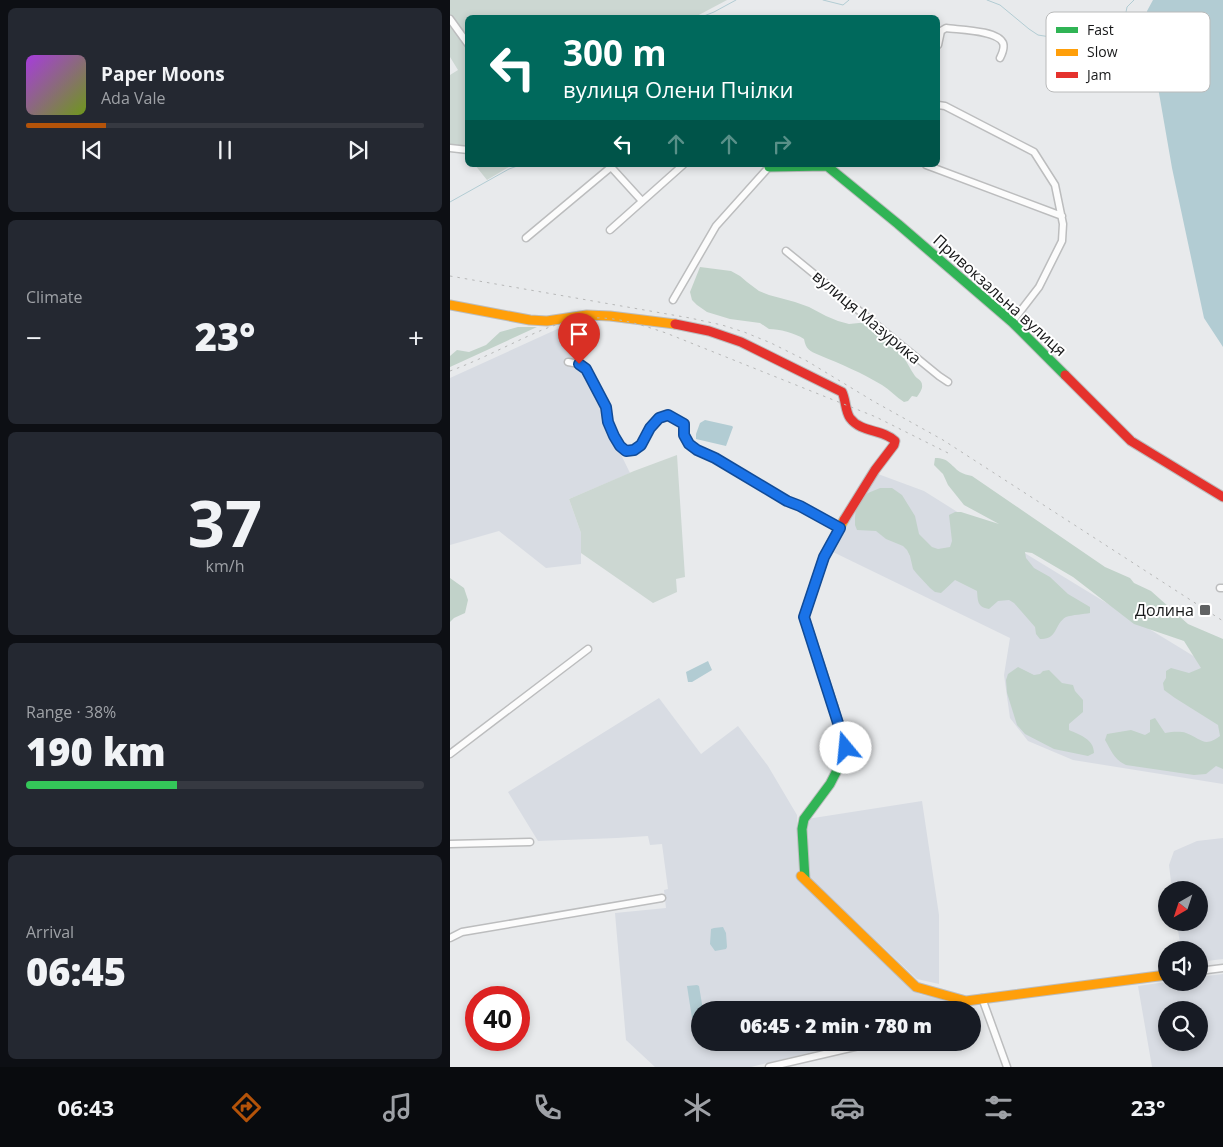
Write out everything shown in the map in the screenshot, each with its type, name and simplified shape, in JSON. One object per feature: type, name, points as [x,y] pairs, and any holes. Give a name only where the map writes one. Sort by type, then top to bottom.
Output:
[{"type":"street","points":[[450,19],[465,40]]},
{"type":"street","points":[[940,36],[941,31],[946,28],[990,34],[998,37],[1003,43],[1004,46],[1000,58]]},
{"type":"street","points":[[940,105],[945,106],[1034,152],[1055,185],[1062,216],[1062,241],[1039,287],[1012,322]]},
{"type":"street","points":[[450,148],[465,150]]},
{"type":"street","points":[[526,238],[610,167]]},
{"type":"street","points":[[612,167],[642,201]]},
{"type":"street","points":[[610,230],[681,167]]},
{"type":"street","points":[[673,300],[716,226],[769,167]]},
{"type":"street","name":"Привокзальна вулиця","points":[[831,167],[1012,322],[1131,441],[1223,497]]},
{"type":"street","points":[[931,167],[1062,216]]},
{"type":"street","name":"вулиця Мазурика","points":[[786,250],[948,382]]},
{"type":"street","points":[[450,304],[530,320],[547,321],[587,315],[610,316],[677,324],[709,331],[741,342],[842,392],[846,398],[847,411],[850,418],[867,430],[892,436],[895,440],[894,444],[840,528],[824,557],[804,617],[846,748],[845,755],[830,784],[804,820],[802,829],[802,876],[916,987],[966,1000],[1158,976]]},
{"type":"street","points":[[568,362],[579,364],[586,369],[606,407],[608,422],[614,436],[620,446],[626,451],[634,450],[641,445],[650,428],[659,418],[668,415],[684,424],[684,435],[689,444],[697,450],[715,458],[787,501],[840,528]]},
{"type":"street","points":[[450,754],[588,649]]},
{"type":"street","points":[[450,844],[530,842]]},
{"type":"street","points":[[450,938],[462,932],[662,898]]},
{"type":"street","points":[[1208,970],[1223,968]]},
{"type":"street","points":[[982,998],[1007,1067]]},
{"type":"street","points":[[770,1067],[838,1051]]},
{"type":"shaded area","points":[[450,0],[727,0],[699,15],[465,15],[465,152],[450,148],[450,75],[458,70],[450,57]]},
{"type":"shaded area","points":[[477,167],[509,167],[487,180]]},
{"type":"shaded area","points":[[700,267],[731,271],[759,291],[809,307],[838,321],[849,324],[869,322],[907,350],[903,357],[921,382],[921,391],[917,397],[912,396],[908,401],[904,402],[874,381],[810,351],[804,339],[796,335],[769,329],[760,323],[730,319],[707,312],[692,300],[690,292]]},
{"type":"shaded area","points":[[564,326],[604,410],[605,422],[630,473],[569,499],[581,533],[581,564],[546,568],[499,531],[450,545],[450,378]]},
{"type":"shaded area","points":[[518,327],[537,327],[450,367],[450,356],[457,350],[469,352],[486,345],[500,332]]},
{"type":"shaded area","points":[[677,455],[685,577],[676,579],[677,592],[653,603],[581,553],[581,533],[569,499]]},
{"type":"shaded area","points":[[935,458],[940,458],[960,472],[972,476],[1105,567],[1130,578],[1134,583],[1151,591],[1188,624],[1223,639],[1223,769],[1216,766],[1206,774],[1194,775],[1126,765],[1116,758],[1105,740],[1107,734],[1131,730],[1145,735],[1150,732],[1150,720],[1155,718],[1165,733],[1184,732],[1206,742],[1215,740],[1220,736],[1218,725],[1164,690],[1163,683],[1166,678],[1166,671],[1171,668],[1189,673],[1201,668],[1184,641],[1134,624],[1073,577],[1032,553],[1025,552],[1026,558],[1034,568],[1050,577],[1068,594],[1090,607],[1090,613],[1066,617],[1050,637],[1040,639],[1036,634],[1035,627],[1014,603],[1009,600],[998,601],[989,609],[982,607],[979,603],[977,591],[955,580],[941,593],[935,592],[913,569],[910,556],[903,546],[886,539],[876,531],[857,530],[855,518],[858,500],[880,488],[892,488],[902,495],[915,516],[919,534],[932,547],[938,549],[950,547],[952,541],[949,515],[955,512],[961,512],[999,524],[964,505],[948,485],[943,474],[934,465]]},
{"type":"shaded area","points":[[878,474],[924,491],[1223,674],[1223,784],[1073,760],[1028,741],[1010,718],[1004,675],[1010,638],[831,551]]},
{"type":"shaded area","points":[[450,578],[464,588],[468,600],[465,613],[450,622]]},
{"type":"shaded area","points":[[1018,667],[1034,675],[1049,670],[1062,683],[1073,685],[1075,691],[1083,700],[1083,712],[1069,724],[1069,730],[1089,741],[1092,744],[1094,753],[1088,756],[1054,749],[1025,734],[1017,725],[1007,693],[1006,680],[1008,674]]},
{"type":"shaded area","points":[[659,698],[701,754],[738,726],[768,766],[797,815],[800,880],[919,994],[947,1001],[691,1001],[691,1051],[816,1051],[751,1067],[655,1067],[626,1040],[615,913],[666,908],[664,890],[668,889],[662,844],[650,845],[648,836],[538,841],[508,792]]},
{"type":"shaded area","points":[[922,801],[939,915],[939,984],[917,979],[808,876],[805,829],[807,819]]},
{"type":"shaded area","points":[[1223,838],[1223,959],[1208,961],[1208,941],[1180,941],[1178,931],[1208,931],[1208,881],[1171,881],[1169,865],[1174,851],[1197,841]]},
{"type":"shaded area","points":[[1223,974],[1223,1067],[1152,1067],[1138,986],[1158,983],[1158,991],[1208,991],[1208,976]]},
{"type":"water","points":[[1153,0],[1223,0],[1223,347],[1204,318],[1172,168],[1159,92],[1210,92],[1210,12],[1147,11]]},
{"type":"water","points":[[705,420],[733,427],[726,446],[696,439],[700,423]]},
{"type":"water","points":[[708,661],[712,670],[692,682],[688,682],[686,672]]},
{"type":"water","points":[[723,927],[726,933],[727,947],[726,949],[715,951],[710,944],[711,929]]},
{"type":"water","points":[[687,986],[699,986],[702,1001],[691,1001],[691,1012]]},
{"type":"waterway","points":[[706,15],[736,0]]},
{"type":"waterway","points":[[823,0],[843,5],[849,0]]},
{"type":"waterway","points":[[987,0],[1000,5],[1038,35],[1046,36]]},
{"type":"waterway","points":[[1126,12],[1127,7],[1134,0]]},
{"type":"waterway","points":[[450,202],[514,167]]},
{"type":"railway","points":[[450,276],[690,318],[722,325],[771,343],[807,361],[943,440],[1223,621]]},
{"type":"railway","points":[[450,371],[541,330],[564,322],[589,318],[618,320],[666,333],[876,417],[948,453]]},
{"type":"traffic: fast","points":[[828,167],[1012,322],[1065,375]]},
{"type":"traffic: fast","points":[[805,879],[802,829],[804,819],[830,784],[845,755],[846,748],[833,706]]},
{"type":"traffic: slow","points":[[450,305],[530,320],[547,321],[587,315],[675,324]]},
{"type":"traffic: slow","points":[[833,706],[804,617],[824,557],[844,520]]},
{"type":"traffic: slow","points":[[801,876],[916,987],[966,1001],[1158,976]]},
{"type":"traffic: jam","points":[[675,324],[709,331],[741,342],[842,392],[848,415],[855,423],[866,429],[884,434],[895,441],[844,520]]},
{"type":"traffic: jam","points":[[1065,375],[1131,441],[1223,497]]},
{"type":"place","name":"Долина","points":[[1205,610]]},
{"type":"route","points":[[579,364],[586,369],[606,407],[608,422],[614,436],[620,446],[626,451],[634,450],[641,445],[650,428],[659,418],[668,415],[684,424],[684,435],[689,444],[697,450],[715,458],[787,501],[840,528],[824,557],[804,617],[846,748]]}]
